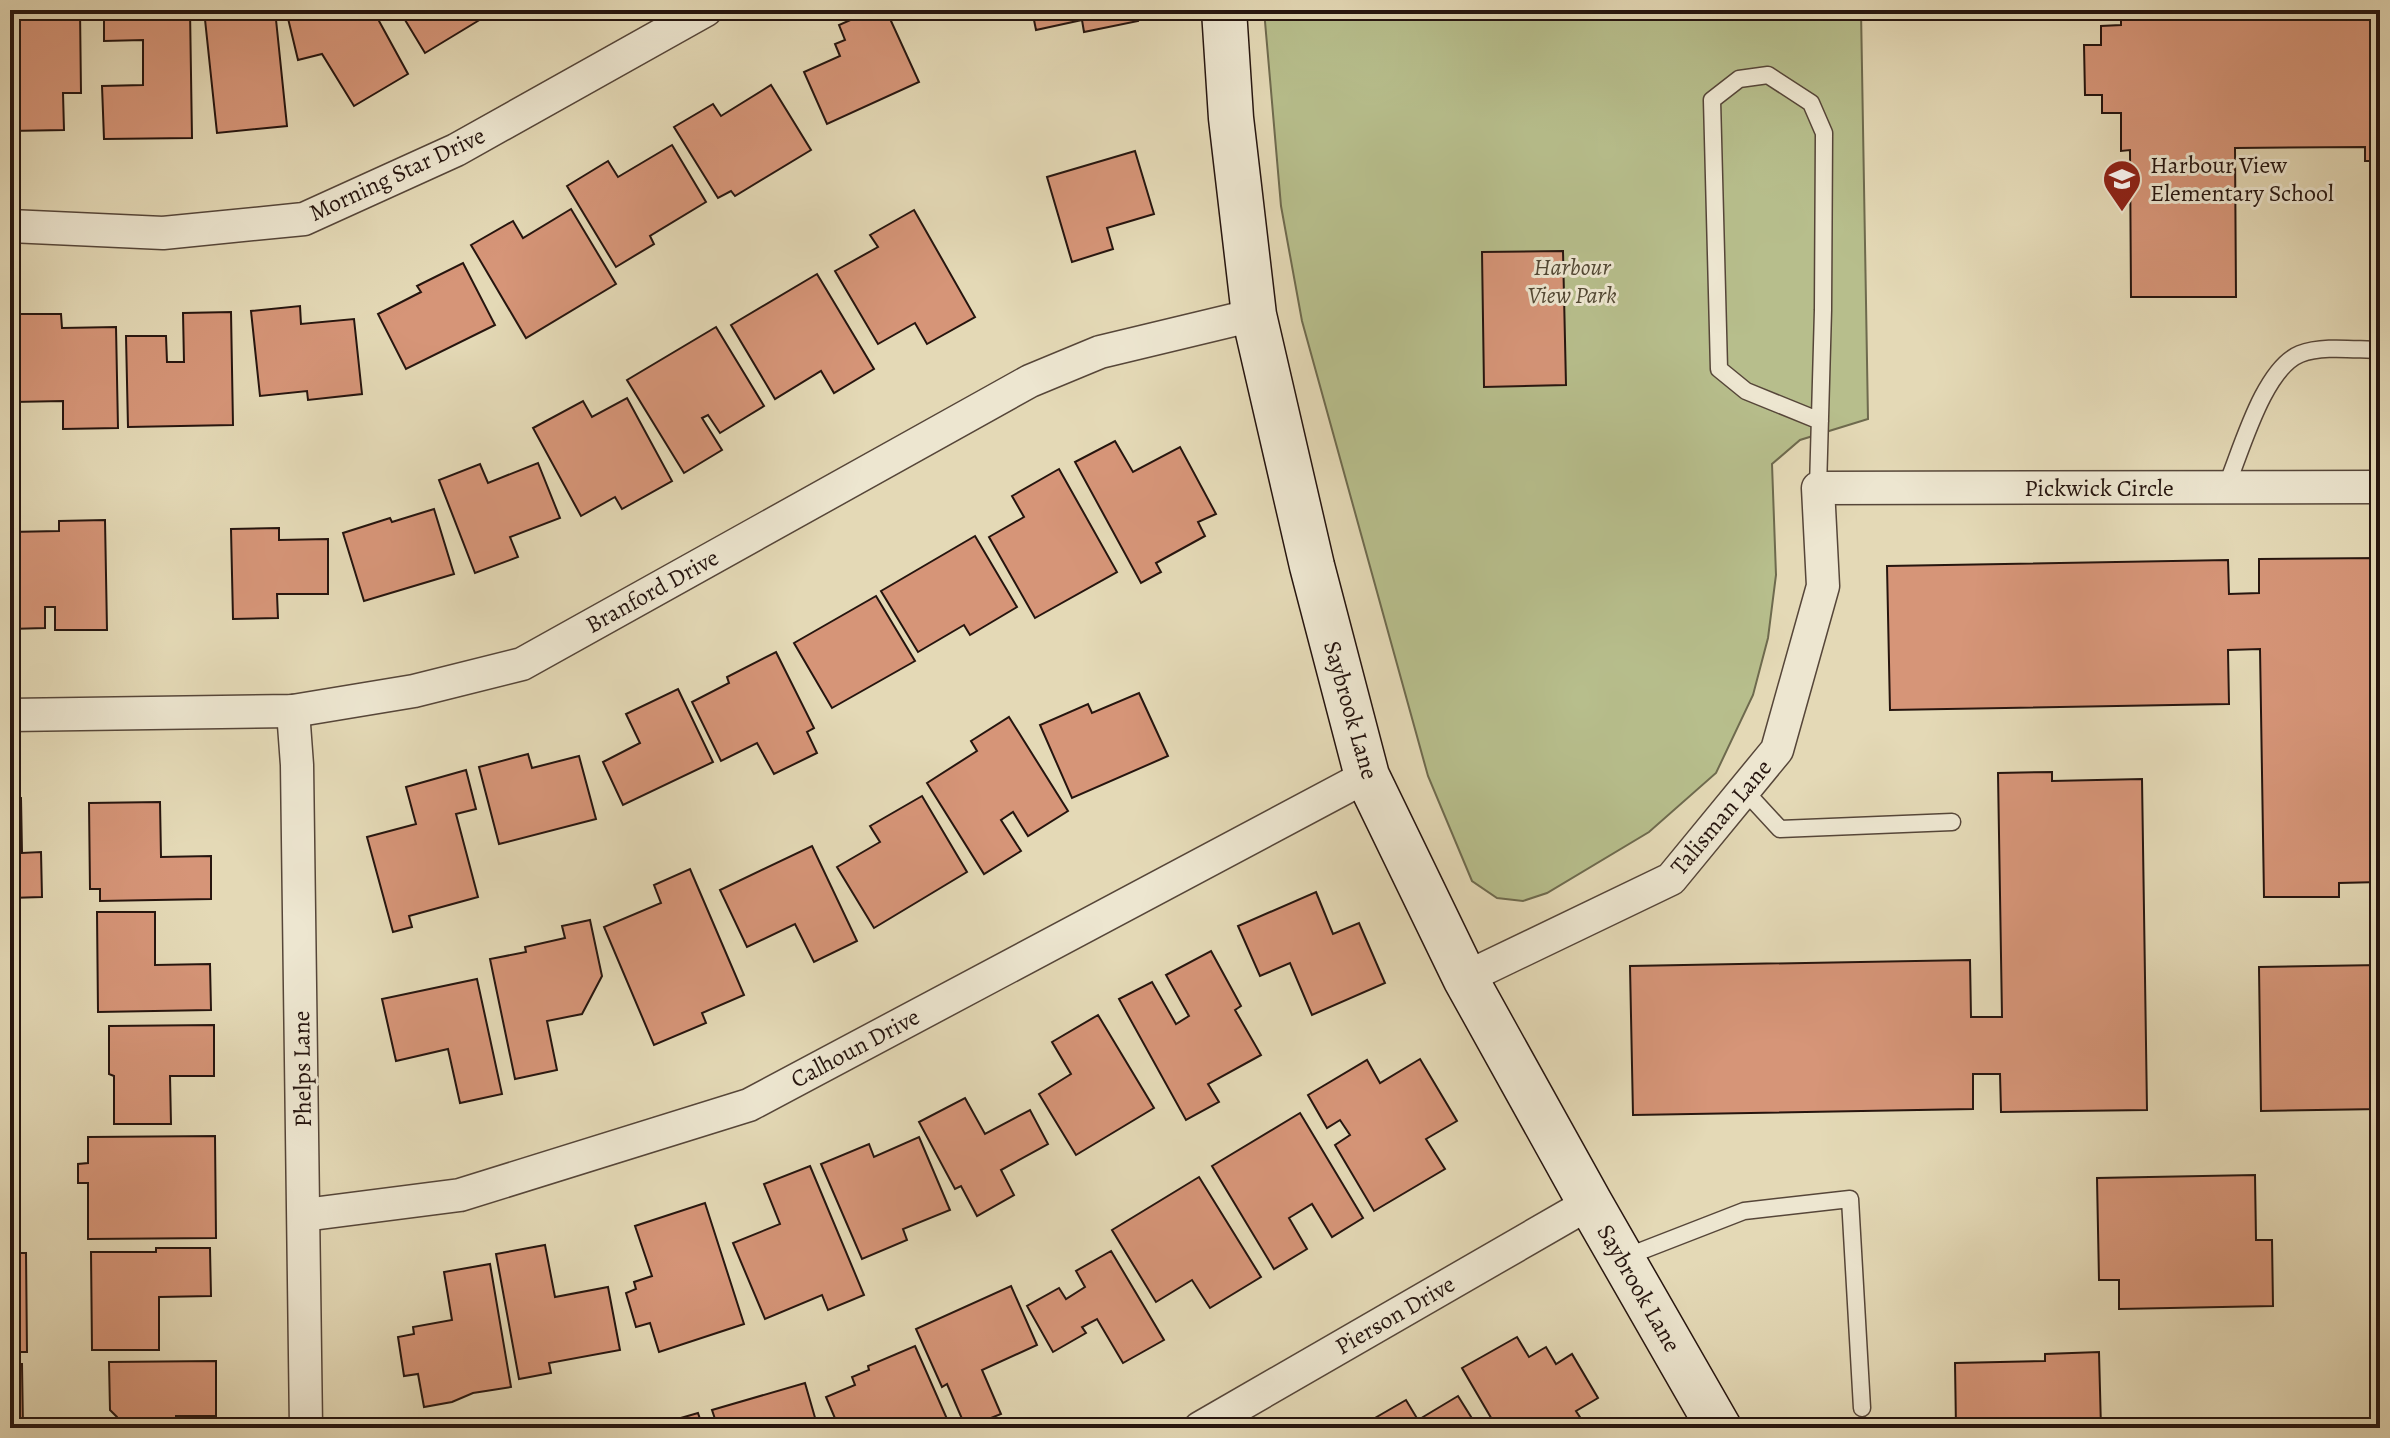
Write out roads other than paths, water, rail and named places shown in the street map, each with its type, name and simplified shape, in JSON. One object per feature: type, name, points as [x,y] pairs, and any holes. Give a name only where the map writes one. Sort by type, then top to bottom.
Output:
[{"type":"street","name":"Morning Star Drive","points":[[10,226],[163,233],[304,219],[456,150],[706,10]]},
{"type":"street","name":"Saybrook Lane","points":[[1224,10],[1231,118],[1254,315],[1312,566],[1367,776],[1465,978],[1719,1428]]},
{"type":"street","name":"Branford Drive","points":[[10,715],[293,711],[414,691],[522,664],[1030,381],[1100,352],[1254,315]]},
{"type":"street","name":"Pickwick Circle","points":[[1818,488],[2380,487]]},
{"type":"street","name":"Talisman Lane","points":[[1465,978],[1671,879],[1777,750],[1823,586],[1818,488]]},
{"type":"street","name":"Phelps Lane","points":[[293,711],[297,765],[306,1428]]},
{"type":"street","name":"Calhoun Drive","points":[[304,1215],[460,1195],[749,1105],[1367,776]]},
{"type":"street","name":"Pierson Drive","points":[[1200,1428],[1590,1203]]},
{"type":"lane","points":[[1818,488],[1820,421],[1824,133],[1811,103],[1768,75],[1739,79],[1712,100],[1719,369],[1746,391],[1820,421]]},
{"type":"lane","points":[[2226,487],[2266,390],[2280,369],[2298,355],[2314,351],[2380,350]]},
{"type":"lane","points":[[1744,790],[1780,829],[1952,822]]},
{"type":"lane","points":[[1622,1259],[1744,1211],[1850,1199],[1862,1408]]},
{"type":"place","name":"Harbour View Elementary School","points":[[2122,213]]},
{"type":"park label","name":"Harbour View Park","points":[[1572,281]]}]
